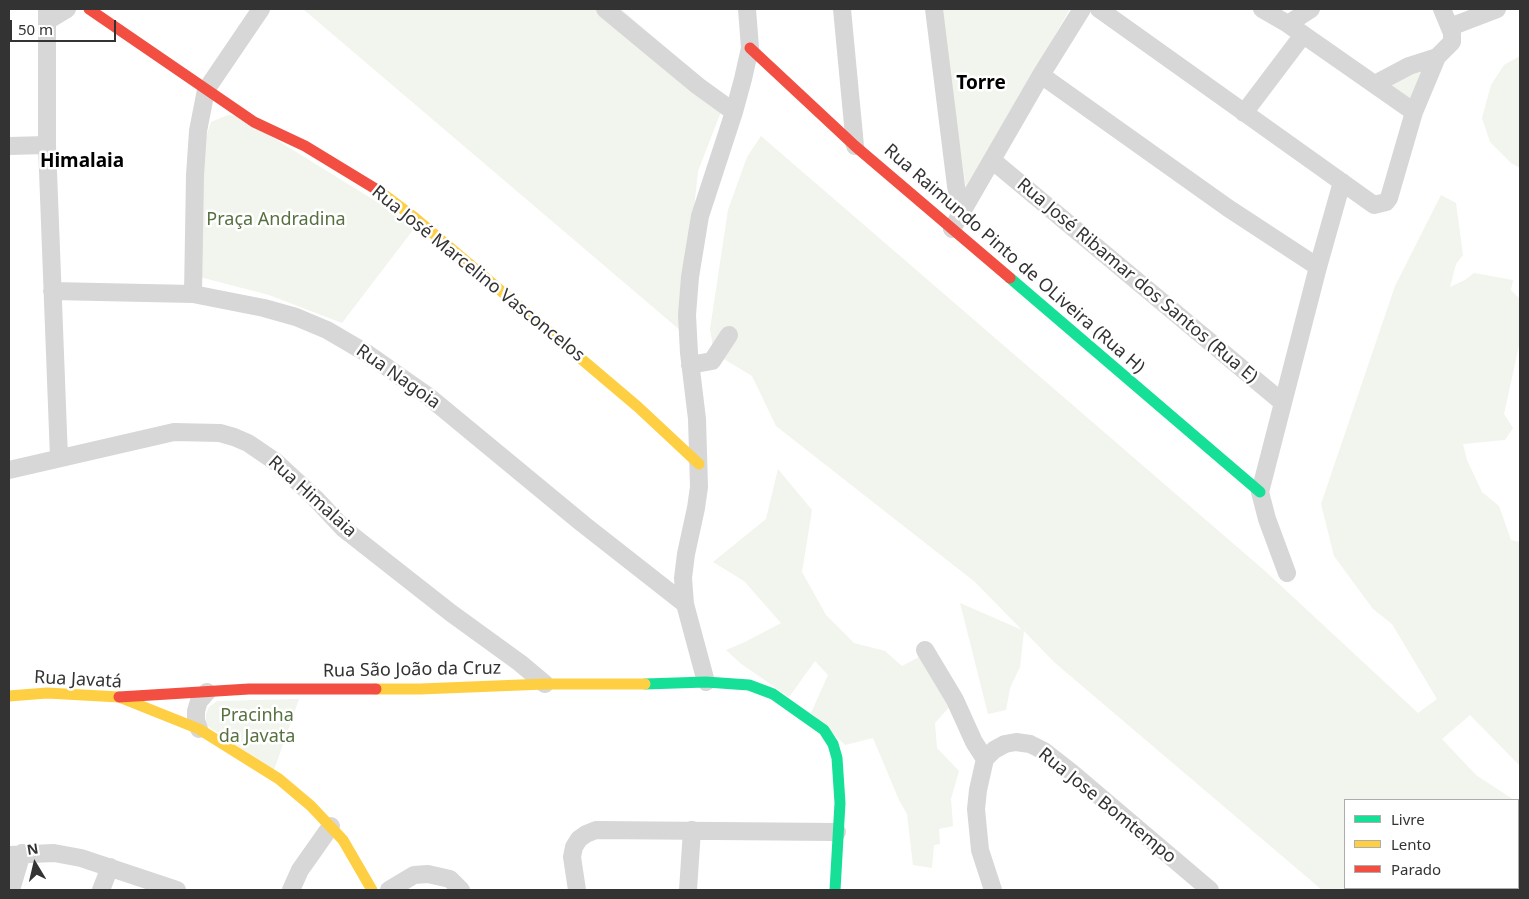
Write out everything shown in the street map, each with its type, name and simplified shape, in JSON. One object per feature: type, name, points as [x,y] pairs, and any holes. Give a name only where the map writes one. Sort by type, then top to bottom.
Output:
[{"type":"street","points":[[59,458],[46,145],[47,15],[67,9]]},
{"type":"street","name":"Rua José Marcelino Vasconcelos","points":[[89,9],[254,122],[304,146],[375,188],[415,218],[638,407],[699,464]]},
{"type":"street","points":[[192,294],[198,131],[206,90],[261,9]]},
{"type":"street","points":[[604,9],[698,86],[734,112]]},
{"type":"street","points":[[706,682],[685,604],[683,578],[699,487],[697,419],[690,365],[687,315],[690,277],[700,216],[734,112],[750,48],[747,9]]},
{"type":"street","points":[[842,9],[855,146]]},
{"type":"street","points":[[934,9],[956,186],[962,214]]},
{"type":"street","points":[[952,229],[1041,74],[1082,9]]},
{"type":"street","points":[[1098,9],[1374,206],[1386,202],[1391,193],[1414,112],[1442,52],[1452,42],[1450,27],[1442,9]]},
{"type":"street","points":[[1262,9],[1288,24],[1414,112]]},
{"type":"street","points":[[1288,24],[1311,9]]},
{"type":"street","points":[[1450,27],[1496,9]]},
{"type":"street","points":[[1244,113],[1303,35]]},
{"type":"street","name":"Rua Raimundo Pinto de OLiveira (Rua H)","points":[[750,48],[855,146],[1260,492]]},
{"type":"street","points":[[1375,84],[1409,66],[1442,52]]},
{"type":"street","points":[[1041,74],[1228,208],[1318,267]]},
{"type":"street","points":[[9,146],[46,145]]},
{"type":"street","name":"Rua José Ribamar dos Santos (Rua E)","points":[[992,160],[1282,402]]},
{"type":"street","points":[[1287,573],[1267,518],[1260,492],[1282,402],[1342,182]]},
{"type":"street","name":"Rua Nagoia","points":[[52,291],[192,294],[255,306],[296,317],[327,330],[368,354],[428,396],[582,524],[685,604]]},
{"type":"street","points":[[690,365],[712,361],[729,335]]},
{"type":"street","name":"Rua Himalaia","points":[[9,470],[174,432],[220,433],[241,440],[276,462],[344,528],[545,684]]},
{"type":"street","points":[[924,650],[955,700],[974,742],[985,759],[978,790],[976,809],[977,830],[980,850],[993,890]]},
{"type":"street","name":"Rua São João da Cruz","points":[[119,696],[249,689],[420,689],[545,684],[625,685],[706,682],[750,685],[791,705],[824,730],[832,744],[837,758],[840,803],[835,890]]},
{"type":"street","points":[[199,729],[196,711],[199,701],[206,692]]},
{"type":"street","name":"Rua Javatá","points":[[9,696],[47,693],[119,696],[199,729],[279,779],[311,806],[343,840],[372,890]]},
{"type":"street","name":"Rua Jose Bomtempo","points":[[985,759],[994,750],[1005,744],[1016,742],[1030,744],[1044,751],[1210,890]]},
{"type":"street","points":[[291,890],[300,870],[331,826]]},
{"type":"street","points":[[577,890],[572,858],[574,847],[579,839],[596,830],[837,832]]},
{"type":"street","points":[[688,890],[692,830]]},
{"type":"street","points":[[11,890],[15,854],[54,852],[81,858],[177,890]]},
{"type":"street","points":[[101,890],[110,867]]},
{"type":"street","points":[[389,890],[414,875],[428,874],[450,879],[461,890]]},
{"type":"green space","points":[[303,9],[621,9],[726,99],[698,171],[681,331]]},
{"type":"green space","points":[[940,9],[1070,9],[966,188]]},
{"type":"green space","points":[[1520,56],[1520,168],[1511,163],[1490,142],[1482,118],[1491,85],[1504,65]]},
{"type":"green space","points":[[1437,57],[1414,112],[1375,84]]},
{"type":"green space","name":"Praça Andradina","points":[[228,115],[238,116],[416,226],[342,323],[269,295],[196,276],[205,140],[211,122]]},
{"type":"green space","points":[[761,136],[1265,571],[1418,713],[1437,699],[1392,624],[1373,609],[1334,556],[1321,504],[1395,286],[1441,195],[1456,203],[1463,255],[1456,264],[1450,287],[1465,280],[1474,273],[1513,280],[1511,290],[1520,299],[1520,341],[1504,414],[1513,428],[1505,440],[1463,444],[1467,460],[1482,492],[1499,506],[1511,540],[1520,542],[1520,766],[1470,715],[1442,739],[1476,775],[1512,799],[1344,799],[1344,889],[1519,889],[1519,804],[1520,890],[1322,890],[1054,662],[1024,631],[1020,667],[1010,688],[1006,710],[988,714],[960,603],[1022,630],[975,582],[776,426],[752,376],[714,353],[710,329],[728,210],[747,157]]},
{"type":"green space","points":[[778,469],[812,510],[802,572],[826,615],[854,643],[885,651],[902,666],[919,657],[952,704],[935,723],[937,748],[959,771],[951,799],[953,826],[939,829],[940,844],[934,845],[932,868],[913,865],[907,814],[899,800],[873,738],[845,745],[811,713],[828,675],[815,661],[789,697],[740,663],[726,650],[781,623],[744,581],[713,562],[766,519]]},
{"type":"green space","name":"Pracinha da Javata","points":[[299,699],[274,770],[206,725],[206,714],[209,707],[217,701]]},
{"type":"traffic: fast","points":[[1010,278],[1260,492]]},
{"type":"traffic: fast","points":[[645,684],[706,682],[749,685],[773,694],[824,730],[833,744],[837,758],[840,803],[835,890]]},
{"type":"traffic: slow","points":[[379,191],[415,218],[638,407],[699,464]]},
{"type":"traffic: slow","points":[[376,689],[545,684],[645,684]]},
{"type":"traffic: slow","points":[[9,696],[47,693],[119,697],[199,729],[279,779],[311,806],[343,840],[372,890]]},
{"type":"traffic: jam","points":[[89,9],[254,122],[305,146],[379,191]]},
{"type":"traffic: jam","points":[[750,48],[855,146],[1010,278]]},
{"type":"traffic: jam","points":[[119,697],[249,689],[376,689]]},
{"type":"district","name":"Torre","points":[[981,84]]},
{"type":"district","name":"Himalaia","points":[[82,162]]}]
